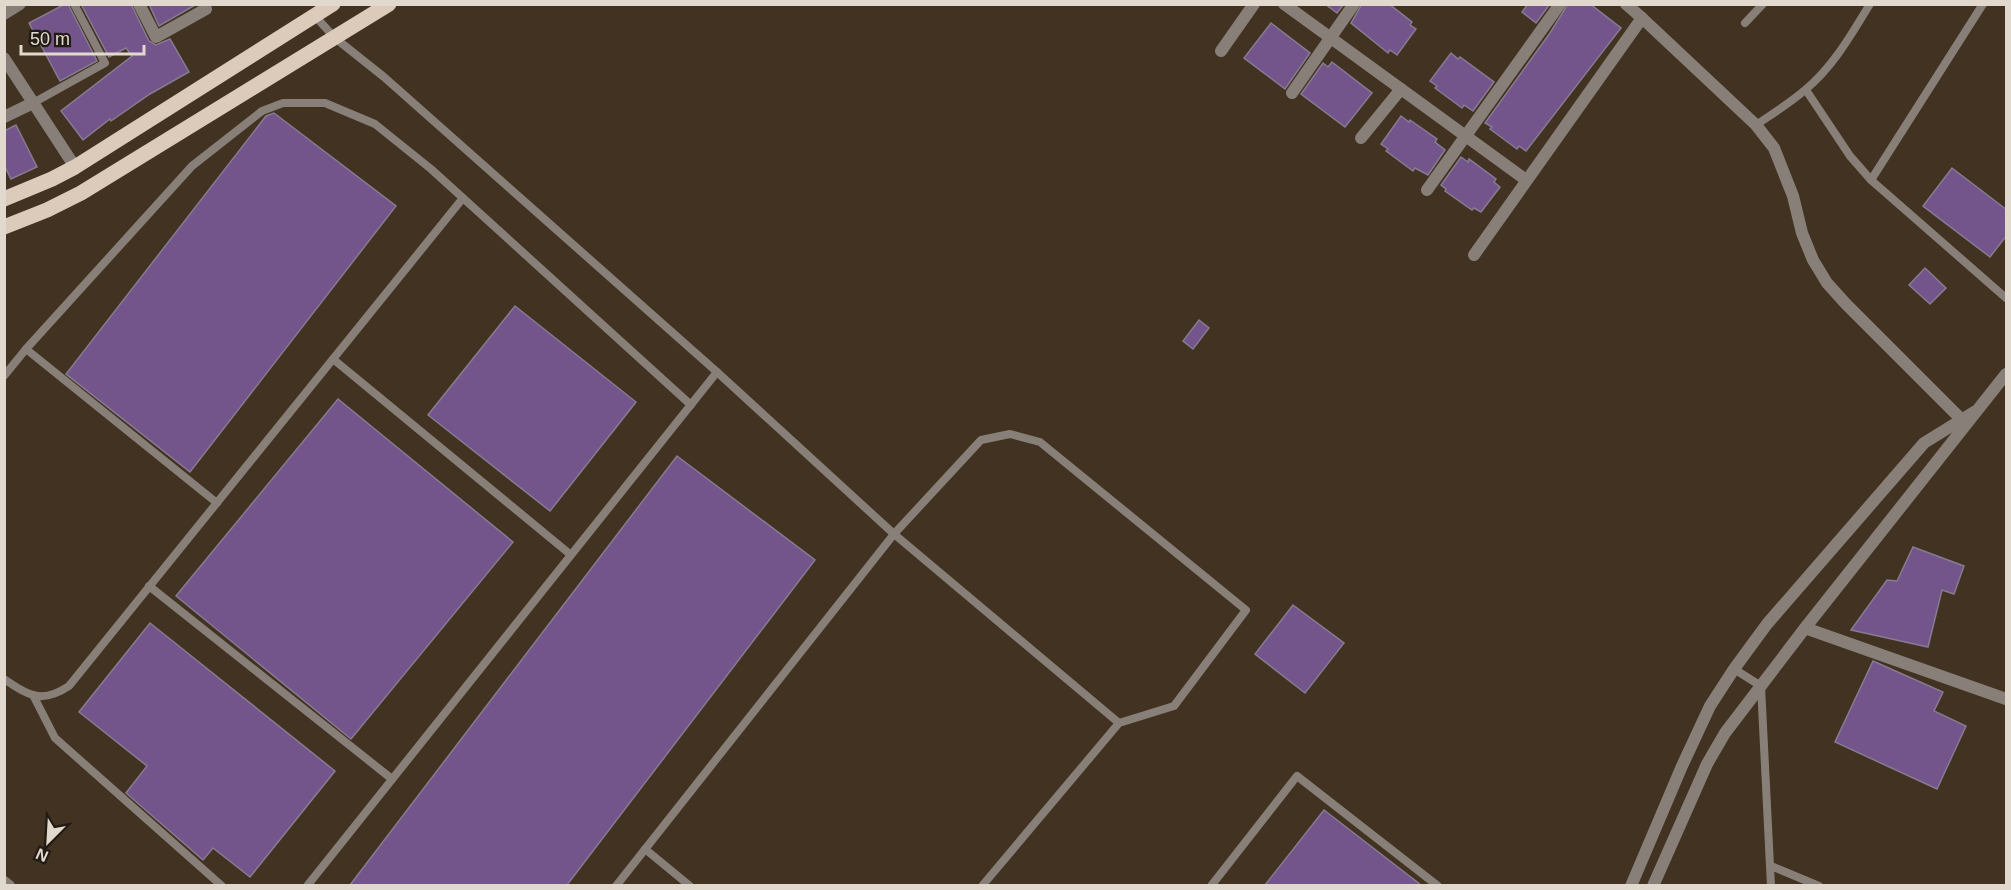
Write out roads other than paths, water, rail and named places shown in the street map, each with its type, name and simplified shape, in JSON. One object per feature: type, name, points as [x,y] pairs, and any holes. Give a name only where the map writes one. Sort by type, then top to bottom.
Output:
[{"type":"main road","points":[[4,199],[75,167],[333,4]]},
{"type":"main road","points":[[4,227],[48,210],[81,193],[389,4]]},
{"type":"street","points":[[4,14],[20,4]]},
{"type":"street","points":[[139,4],[156,37],[208,6]]},
{"type":"street","points":[[1221,51],[1254,4]]},
{"type":"street","points":[[1284,4],[1526,180]]},
{"type":"street","points":[[1292,93],[1354,4]]},
{"type":"street","points":[[1427,190],[1464,135],[1560,4]]},
{"type":"street","points":[[1626,4],[1756,125],[1774,148],[1793,196],[1802,233],[1812,260],[1827,283],[1963,422]]},
{"type":"street","points":[[1474,255],[1642,18]]},
{"type":"street","points":[[4,58],[75,167]]},
{"type":"street","points":[[1361,138],[1401,89]]},
{"type":"street","points":[[4,117],[33,103]]},
{"type":"street","points":[[1630,885],[1706,716],[1734,669],[1775,615],[1923,443],[1963,422],[1978,410],[2007,374]]},
{"type":"street","points":[[1653,885],[1707,764],[1725,733],[1963,422]]},
{"type":"street","points":[[1805,628],[2007,699]]},
{"type":"street","points":[[4,882],[9,885]]},
{"type":"lane","points":[[33,103],[105,63],[74,4]]},
{"type":"lane","points":[[1745,23],[1763,4]]},
{"type":"lane","points":[[1756,125],[1806,90],[1845,45],[1870,4]]},
{"type":"lane","points":[[1871,180],[1983,4]]},
{"type":"lane","points":[[315,16],[335,38],[384,77],[717,372],[894,534],[1119,723]]},
{"type":"lane","points":[[1806,90],[1850,156],[1871,180],[2007,298]]},
{"type":"lane","points":[[4,376],[192,166],[262,111],[283,103],[303,101],[325,103],[375,124],[431,169],[692,405]]},
{"type":"lane","points":[[4,679],[25,693],[42,697],[56,694],[69,686],[463,198]]},
{"type":"lane","points":[[26,349],[217,503]]},
{"type":"lane","points":[[333,359],[572,555]]},
{"type":"lane","points":[[307,885],[717,372]]},
{"type":"lane","points":[[616,885],[894,534],[981,440],[1011,434],[1040,442],[1246,610],[1174,706],[1119,723],[982,885]]},
{"type":"lane","points":[[149,586],[392,779]]},
{"type":"lane","points":[[1734,669],[1761,686],[1771,885]]},
{"type":"lane","points":[[33,695],[55,738],[222,885]]},
{"type":"lane","points":[[1211,885],[1297,776],[1438,885]]},
{"type":"lane","points":[[645,849],[690,885]]},
{"type":"lane","points":[[1771,866],[1819,885]]}]
